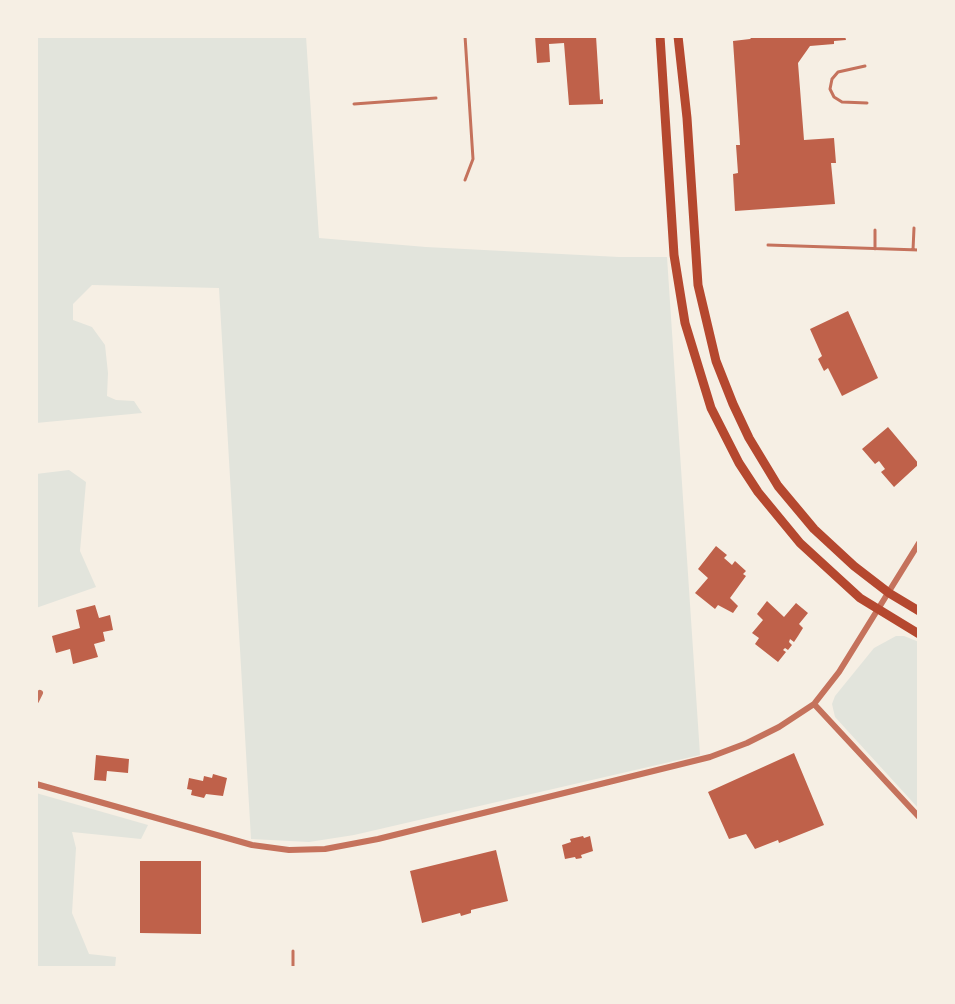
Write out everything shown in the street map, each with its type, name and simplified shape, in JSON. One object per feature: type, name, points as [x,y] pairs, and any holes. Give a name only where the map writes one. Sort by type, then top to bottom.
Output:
[{"type":"main road","points":[[660,36],[674,255],[685,323],[711,408],[730,446],[758,492],[800,543],[860,598],[919,634]]},
{"type":"main road","points":[[678,36],[687,118],[699,285],[716,361],[733,404],[749,438],[778,486],[814,529],[854,566],[889,593],[919,611]]},
{"type":"main road","points":[[730,446],[749,438]]},
{"type":"street","points":[[36,784],[252,845],[289,850],[325,849],[378,839],[710,757],[779,728],[814,704],[840,672],[919,543]]},
{"type":"street","points":[[36,701],[40,693]]},
{"type":"street","points":[[814,704],[919,817]]},
{"type":"lane","points":[[465,36],[473,159],[465,180]]},
{"type":"lane","points":[[865,66],[837,72],[832,79],[830,89],[834,97],[842,102],[867,103]]},
{"type":"lane","points":[[354,104],[436,98]]},
{"type":"lane","points":[[913,250],[914,228]]},
{"type":"lane","points":[[875,230],[875,249]]},
{"type":"lane","points":[[768,245],[919,250]]},
{"type":"lane","points":[[293,951],[293,968]]},
{"type":"shaded area","points":[[36,36],[306,36],[319,238],[426,247],[619,257],[667,257],[700,755],[354,835],[309,842],[251,839],[219,288],[92,285],[73,304],[73,320],[92,327],[105,345],[108,373],[107,396],[116,400],[134,401],[142,413],[36,423]]},
{"type":"shaded area","points":[[69,470],[86,482],[80,551],[96,587],[36,608],[36,474]]},
{"type":"shaded area","points":[[896,636],[904,636],[919,642],[919,809],[835,717],[832,704],[835,696],[874,648]]},
{"type":"shaded area","points":[[36,793],[148,825],[141,839],[72,832],[76,848],[72,913],[89,954],[116,957],[115,968],[36,968]]},
{"type":"building","points":[[535,36],[596,36],[600,100],[603,99],[603,104],[569,105],[564,43],[549,44],[550,62],[537,63]]},
{"type":"building","points":[[753,36],[845,36],[846,40],[834,41],[834,44],[810,46],[798,63],[804,140],[834,138],[836,163],[831,163],[835,204],[735,211],[733,174],[738,173],[736,145],[740,145],[733,41],[750,39]]},
{"type":"building","points":[[848,311],[878,378],[842,396],[828,368],[824,371],[818,359],[822,356],[810,329]]},
{"type":"building","points":[[888,427],[919,464],[894,487],[881,472],[885,469],[879,461],[875,464],[862,449]]},
{"type":"building","points":[[716,546],[727,555],[724,558],[732,565],[735,561],[746,571],[743,574],[746,576],[730,598],[738,606],[733,613],[718,605],[715,609],[695,593],[708,578],[698,569]]},
{"type":"building","points":[[767,601],[784,617],[796,603],[808,613],[799,624],[803,628],[794,642],[790,639],[789,642],[792,645],[788,650],[785,648],[783,650],[786,652],[778,662],[755,644],[759,638],[752,633],[763,620],[757,614]]},
{"type":"building","points":[[95,605],[99,618],[110,615],[113,630],[103,632],[105,641],[94,644],[98,657],[73,664],[70,649],[56,653],[52,636],[80,628],[76,610]]},
{"type":"building","points":[[794,753],[824,825],[779,843],[778,840],[755,849],[746,834],[729,839],[708,792]]},
{"type":"building","points":[[96,755],[129,759],[128,773],[107,771],[106,781],[94,780]]},
{"type":"building","points":[[213,774],[227,778],[223,796],[206,794],[204,798],[191,795],[192,790],[187,789],[189,778],[203,781],[204,776],[212,778]]},
{"type":"building","points":[[583,836],[584,838],[590,836],[593,851],[581,855],[582,858],[565,859],[562,845],[571,842],[570,839]]},
{"type":"building","points":[[496,850],[508,901],[471,910],[471,913],[461,916],[460,913],[422,923],[410,871]]},
{"type":"building","points":[[140,861],[201,861],[201,934],[140,933]]}]
